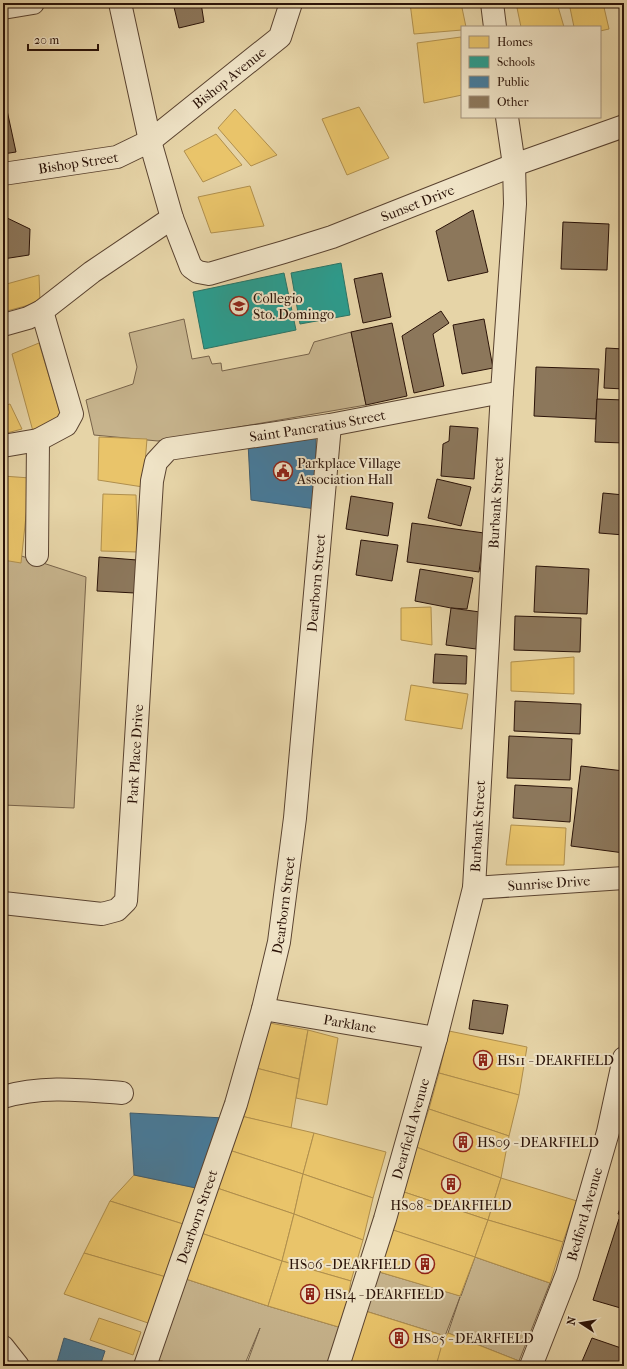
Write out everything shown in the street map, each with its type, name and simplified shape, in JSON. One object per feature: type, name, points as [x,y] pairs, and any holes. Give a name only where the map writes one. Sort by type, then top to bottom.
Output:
[{"type":"street","points":[[3,8],[33,3]]},
{"type":"street","points":[[3,325],[28,318],[42,312],[92,272],[172,218],[150,141],[120,3]]},
{"type":"street","name":"Bishop Avenue","points":[[150,141],[280,37],[291,3]]},
{"type":"street","points":[[492,3],[495,26]]},
{"type":"street","name":"Burbank Street","points":[[474,888],[502,392],[515,204],[514,165],[508,118]]},
{"type":"street","name":"Sunset Drive","points":[[172,218],[191,267],[198,272],[209,274],[332,237],[514,165],[624,126]]},
{"type":"street","name":"Bishop Street","points":[[3,174],[117,157],[150,141]]},
{"type":"street","points":[[3,446],[38,440],[66,425],[72,414],[42,312]]},
{"type":"street","name":"Saint Pancratius Street","points":[[152,481],[156,462],[168,449],[330,425],[502,392]]},
{"type":"street","name":"Dearborn Street","points":[[145,1366],[236,1104],[263,1009],[279,942],[295,818],[330,425]]},
{"type":"street","points":[[38,440],[38,555]]},
{"type":"street","name":"Park Place Drive","points":[[3,903],[102,914],[117,910],[126,901],[152,481]]},
{"type":"street","name":"Sunrise Drive","points":[[474,888],[624,878]]},
{"type":"street","name":"Dearfield Avenue","points":[[338,1366],[385,1219],[436,1038],[474,888]]},
{"type":"street","name":"Parklane","points":[[263,1009],[436,1038]]},
{"type":"street","name":"Bedford Avenue","points":[[531,1366],[567,1274],[608,1132],[624,1058]]},
{"type":"street","points":[[3,1097],[39,1090],[72,1089],[122,1093]]},
{"type":"street","points":[[3,1347],[18,1366]]},
{"type":"shaded area","points":[[184,319],[192,359],[209,356],[212,364],[221,363],[222,371],[309,354],[314,342],[351,332],[366,405],[158,441],[94,435],[86,400],[133,384],[137,367],[129,333]]},
{"type":"shaded area","points":[[3,550],[86,577],[74,808],[3,805]]},
{"type":"shaded area","points":[[475,1257],[550,1283],[519,1361],[448,1333],[460,1297],[445,1336],[362,1310],[376,1271],[461,1296]]},
{"type":"shaded area","points":[[186,1279],[342,1328],[331,1366],[246,1366],[260,1328],[244,1366],[179,1366],[158,1360]]},
{"type":"building: Homes","points":[[410,3],[461,3],[466,26],[461,26],[461,30],[414,34]]},
{"type":"building: Homes","points":[[516,3],[557,3],[564,26],[521,26]]},
{"type":"building: Homes","points":[[569,3],[603,3],[609,29],[601,31],[601,26],[574,26]]},
{"type":"building: Homes","points":[[461,37],[461,95],[424,103],[417,43]]},
{"type":"building: Homes","points":[[359,107],[389,158],[347,175],[322,119]]},
{"type":"building: Homes","points":[[235,109],[277,155],[251,166],[218,128]]},
{"type":"building: Homes","points":[[216,134],[242,165],[203,182],[184,151]]},
{"type":"building: Homes","points":[[250,186],[264,226],[211,233],[198,197]]},
{"type":"building: Homes","points":[[39,275],[40,302],[3,312],[3,285]]},
{"type":"building: Homes","points":[[39,343],[63,423],[34,435],[12,354]]},
{"type":"building: Homes","points":[[10,404],[22,429],[3,434],[3,406]]},
{"type":"building: Homes","points":[[99,437],[147,439],[143,487],[98,480]]},
{"type":"building: Homes","points":[[3,476],[30,478],[21,563],[3,560]]},
{"type":"building: Homes","points":[[103,494],[136,495],[138,552],[101,551]]},
{"type":"building: Homes","points":[[431,607],[432,645],[401,640],[401,608]]},
{"type":"building: Homes","points":[[574,657],[574,694],[511,691],[511,662]]},
{"type":"building: Homes","points":[[411,685],[468,694],[462,729],[405,720]]},
{"type":"building: Homes","points":[[511,825],[566,828],[564,865],[506,865]]},
{"type":"building: Homes","points":[[264,1022],[308,1030],[299,1079],[252,1067]]},
{"type":"building: Homes","points":[[308,1030],[338,1038],[327,1105],[296,1098]]},
{"type":"building: Homes","name":"HS11 - DEARFIELD","points":[[449,1031],[527,1047],[519,1095],[439,1073]]},
{"type":"building: Homes","points":[[252,1067],[299,1079],[291,1128],[241,1116]]},
{"type":"building: Homes","points":[[439,1073],[519,1095],[509,1136],[429,1109]]},
{"type":"building: Homes","name":"HS09 - DEARFIELD","points":[[429,1109],[509,1136],[501,1178],[416,1147]]},
{"type":"building: Homes","points":[[241,1116],[314,1133],[303,1174],[229,1150]]},
{"type":"building: Homes","points":[[314,1133],[386,1152],[373,1198],[303,1174]]},
{"type":"building: Homes","name":"HS08 - DEARFIELD","points":[[416,1147],[501,1178],[488,1220],[401,1191]]},
{"type":"building: Homes","points":[[229,1150],[303,1174],[294,1214],[217,1188]]},
{"type":"building: Homes","points":[[303,1174],[373,1198],[363,1240],[294,1214]]},
{"type":"building: Homes","points":[[134,1175],[196,1188],[183,1224],[110,1201]]},
{"type":"building: Homes","points":[[501,1178],[577,1201],[563,1242],[488,1220]]},
{"type":"building: Homes","points":[[217,1188],[294,1214],[282,1261],[201,1233]]},
{"type":"building: Homes","points":[[401,1191],[488,1220],[475,1257],[390,1229]]},
{"type":"building: Homes","points":[[110,1201],[183,1224],[166,1277],[84,1253]]},
{"type":"building: Homes","points":[[294,1214],[363,1240],[351,1281],[282,1261]]},
{"type":"building: Homes","points":[[488,1220],[563,1242],[550,1283],[475,1257]]},
{"type":"building: Homes","name":"HS06 - DEARFIELD","points":[[390,1229],[475,1257],[460,1296],[376,1271]]},
{"type":"building: Homes","points":[[201,1233],[282,1261],[268,1306],[186,1279]]},
{"type":"building: Homes","points":[[84,1253],[166,1277],[148,1323],[64,1294]]},
{"type":"building: Homes","name":"HS14 - DEARFIELD","points":[[282,1261],[351,1281],[342,1328],[268,1306]]},
{"type":"building: Homes","name":"HS05 - DEARFIELD","points":[[362,1310],[445,1336],[436,1366],[359,1366],[346,1362]]},
{"type":"building: Homes","points":[[99,1318],[141,1332],[133,1355],[90,1340]]},
{"type":"building: Homes","points":[[448,1333],[519,1361],[517,1366],[436,1366],[443,1341]]},
{"type":"building: Homes","points":[[158,1360],[179,1366],[156,1366]]},
{"type":"building: Schools","points":[[341,263],[350,315],[300,324],[291,273]]},
{"type":"building: Schools","points":[[284,273],[296,330],[204,349],[193,292]]},
{"type":"building: Public","name":"Parkplace Village Association Hall","points":[[316,437],[316,509],[251,500],[248,443]]},
{"type":"building: Public","points":[[130,1113],[224,1118],[196,1188],[134,1175]]},
{"type":"building: Public","points":[[64,1338],[105,1351],[100,1366],[56,1366]]},
{"type":"building: Other","points":[[173,3],[201,3],[204,22],[179,28]]},
{"type":"building: Other","points":[[5,101],[16,152],[3,154],[3,102]]},
{"type":"building: Other","points":[[473,210],[488,272],[448,281],[436,231]]},
{"type":"building: Other","points":[[3,216],[30,229],[29,255],[3,259]]},
{"type":"building: Other","points":[[563,222],[609,224],[607,270],[561,269]]},
{"type":"building: Other","points":[[382,273],[391,317],[363,323],[354,279]]},
{"type":"building: Other","points":[[441,311],[449,323],[433,334],[444,386],[414,393],[402,336]]},
{"type":"building: Other","points":[[484,319],[493,368],[462,374],[453,325]]},
{"type":"building: Other","points":[[392,323],[407,396],[366,405],[351,332]]},
{"type":"building: Other","points":[[606,348],[624,349],[624,389],[604,388]]},
{"type":"building: Other","points":[[536,367],[599,369],[596,419],[534,416]]},
{"type":"building: Other","points":[[597,399],[624,400],[624,443],[595,442]]},
{"type":"building: Other","points":[[450,426],[478,428],[474,479],[441,476],[443,444],[449,441]]},
{"type":"building: Other","points":[[437,479],[471,487],[461,526],[428,518]]},
{"type":"building: Other","points":[[603,493],[624,495],[624,535],[599,533]]},
{"type":"building: Other","points":[[351,496],[393,503],[388,536],[346,529]]},
{"type":"building: Other","points":[[412,523],[484,533],[479,572],[407,562]]},
{"type":"building: Other","points":[[361,540],[398,545],[392,581],[356,575]]},
{"type":"building: Other","points":[[99,557],[137,560],[135,593],[97,591]]},
{"type":"building: Other","points":[[536,566],[589,569],[587,614],[534,612]]},
{"type":"building: Other","points":[[420,569],[473,578],[467,609],[451,608],[415,601]]},
{"type":"building: Other","points":[[451,608],[480,612],[476,649],[446,645]]},
{"type":"building: Other","points":[[515,616],[581,618],[580,652],[514,650]]},
{"type":"building: Other","points":[[435,654],[467,656],[466,684],[433,683]]},
{"type":"building: Other","points":[[515,701],[581,704],[580,734],[514,731]]},
{"type":"building: Other","points":[[509,736],[572,739],[570,780],[507,778]]},
{"type":"building: Other","points":[[581,766],[624,771],[624,853],[571,846]]},
{"type":"building: Other","points":[[515,785],[572,788],[570,822],[513,818]]},
{"type":"building: Other","points":[[473,1000],[508,1005],[503,1034],[469,1029]]},
{"type":"building: Other","points":[[624,1197],[624,1215],[618,1214]]},
{"type":"building: Other","points":[[619,1219],[624,1220],[624,1309],[593,1300]]},
{"type":"building: Other","points":[[592,1338],[624,1349],[619,1366],[580,1366]]},
{"type":"place","name":"Collegio Sto. Domingo","points":[[239,306]]},
{"type":"place","name":"Parkplace Village Association Hall","points":[[283,471]]},
{"type":"place","name":"HS11 - DEARFIELD","points":[[483,1060]]},
{"type":"place","name":"HS09 - DEARFIELD","points":[[463,1142]]},
{"type":"place","name":"HS08 - DEARFIELD","points":[[451,1184]]},
{"type":"place","name":"HS06 - DEARFIELD","points":[[425,1264]]},
{"type":"place","name":"HS14 - DEARFIELD","points":[[310,1294]]},
{"type":"place","name":"HS05 - DEARFIELD","points":[[399,1338]]}]
